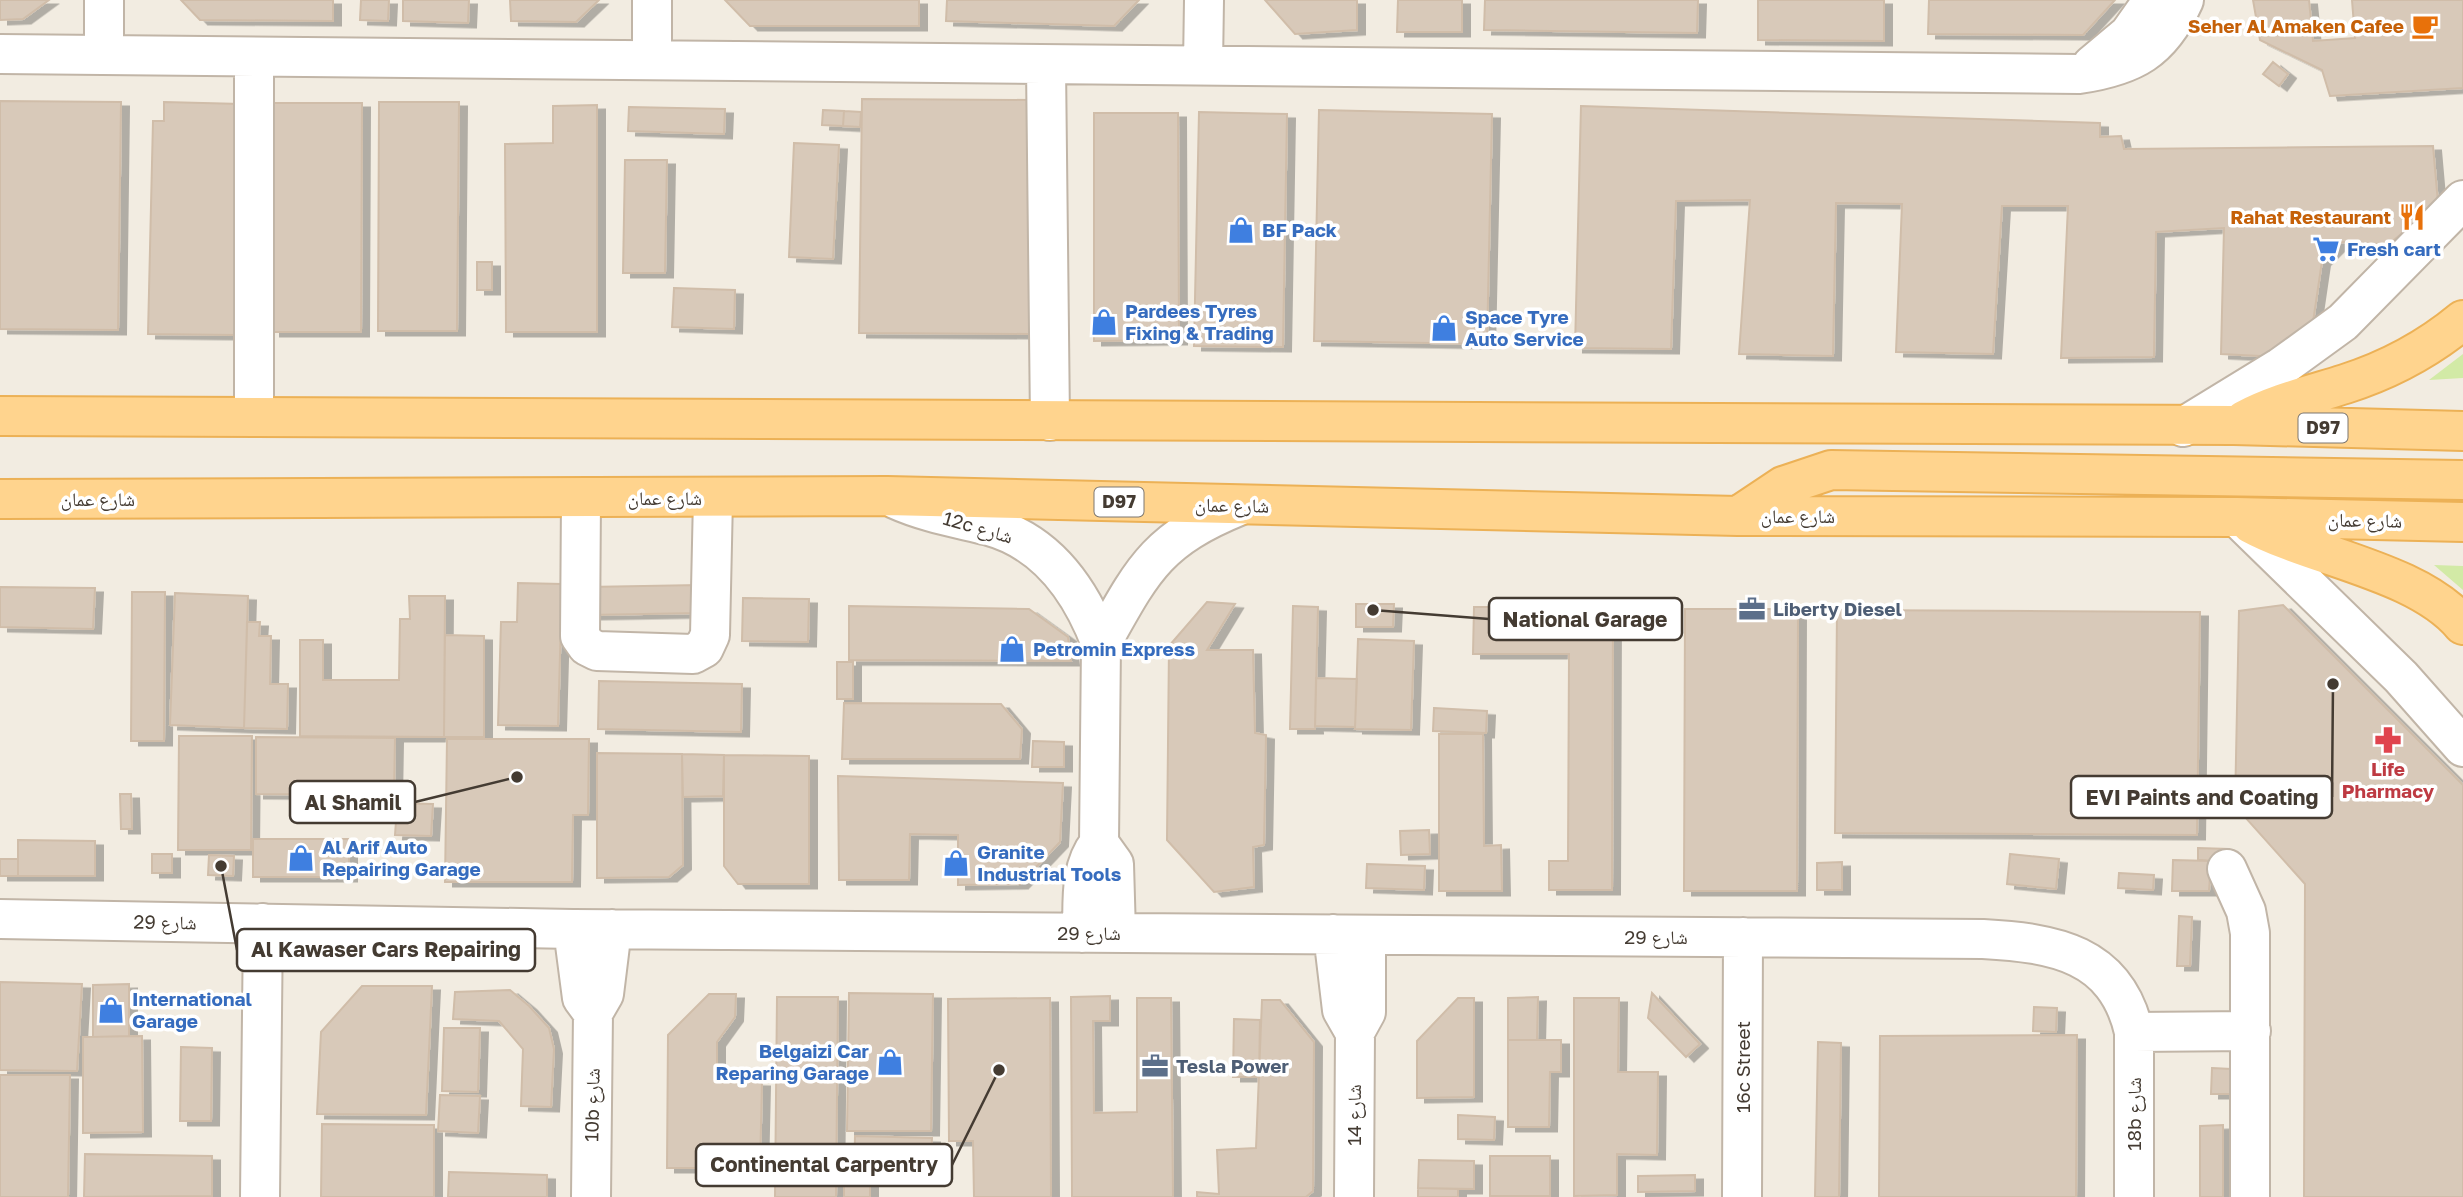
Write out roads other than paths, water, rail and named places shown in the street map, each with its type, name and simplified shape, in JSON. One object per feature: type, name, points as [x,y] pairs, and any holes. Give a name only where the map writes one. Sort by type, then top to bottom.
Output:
[{"type":"main road","points":[[2234,425],[2275,405],[2354,381],[2399,363],[2431,345],[2463,320]]},
{"type":"main road","name":"D97","points":[[0,416],[2183,427],[2234,425],[2463,431]]},
{"type":"main road","points":[[1738,516],[1783,486],[1831,470],[2463,480]]},
{"type":"main road","name":"شارع عمان","points":[[8,502],[887,496],[1738,516],[2237,517],[2463,522]]},
{"type":"main road","points":[[2237,517],[2286,541],[2389,576],[2435,602],[2463,625]]},
{"type":"street","points":[[104,0],[104,55]]},
{"type":"street","points":[[652,0],[652,60]]},
{"type":"street","points":[[1203,65],[1204,0]]},
{"type":"street","points":[[2079,74],[2106,56],[2129,34],[2153,0]]},
{"type":"street","points":[[0,54],[2079,74],[2115,69],[2148,52],[2173,25],[2184,0]]},
{"type":"street","points":[[254,57],[254,417]]},
{"type":"street","points":[[1046,66],[1050,421]]},
{"type":"street","points":[[2183,427],[2281,367],[2343,322],[2463,200]]},
{"type":"street","name":"12c شارع","points":[[887,496],[931,513],[992,527],[1034,547],[1065,576],[1080,597],[1101,644],[1099,843],[1114,864],[1099,933]]},
{"type":"street","points":[[581,499],[580,636],[583,641],[597,651],[693,654],[704,648],[710,635],[713,498]]},
{"type":"street","name":"12c شارع","points":[[1101,644],[1136,579],[1165,547],[1199,522],[1239,506]]},
{"type":"street","points":[[2237,517],[2401,677],[2463,747]]},
{"type":"street","points":[[2227,869],[2246,911],[2250,933],[2250,1197]]},
{"type":"street","name":"شارع 29","points":[[0,919],[573,929],[1983,939],[2049,948],[2090,963],[2107,975],[2120,990],[2129,1008],[2134,1032]]},
{"type":"street","points":[[260,1197],[263,923]]},
{"type":"street","name":"10b شارع","points":[[573,929],[582,998],[593,1013]]},
{"type":"street","name":"10b شارع","points":[[591,1197],[593,1013],[604,994],[612,929]]},
{"type":"street","name":"شارع 14","points":[[1350,934],[1366,1012],[1355,1032],[1354,1197]]},
{"type":"street","name":"16c Street","points":[[1742,1197],[1743,937]]},
{"type":"street","points":[[2134,1032],[2251,1031]]},
{"type":"street","name":"18b شارع","points":[[2134,1032],[2134,1197]]},
{"type":"place","name":"Seher Al Amaken Cafee","points":[[2425,26]]},
{"type":"place","name":"Rahat Restaurant","points":[[2412,217]]},
{"type":"place","name":"BF Pack","points":[[1241,230]]},
{"type":"place","name":"Fresh cart","points":[[2326,249]]},
{"type":"place","name":"Pardees Tyres Fixing & Trading","points":[[1104,322]]},
{"type":"place","name":"Space Tyre Auto Service","points":[[1444,328]]},
{"type":"place","name":"Liberty Diesel","points":[[1752,609]]},
{"type":"place","name":"National Garage","points":[[1373,610]]},
{"type":"place","name":"Petromin Express","points":[[1012,649]]},
{"type":"place","name":"EVI Paints and Coating","points":[[2333,684]]},
{"type":"place","name":"Life Pharmacy","points":[[2388,740]]},
{"type":"place","name":"Al Shamil","points":[[517,777]]},
{"type":"place","name":"Al Arif Auto Repairing Garage","points":[[301,858]]},
{"type":"place","name":"Granite Industrial Tools","points":[[956,863]]},
{"type":"place","name":"Al Kawaser Cars Repairing","points":[[221,866]]},
{"type":"place","name":"International Garage","points":[[111,1010]]},
{"type":"place","name":"Belgaizi Car Reparing Garage","points":[[890,1062]]},
{"type":"place","name":"Tesla Power","points":[[1155,1066]]},
{"type":"place","name":"Continental Carpentry","points":[[999,1070]]}]
